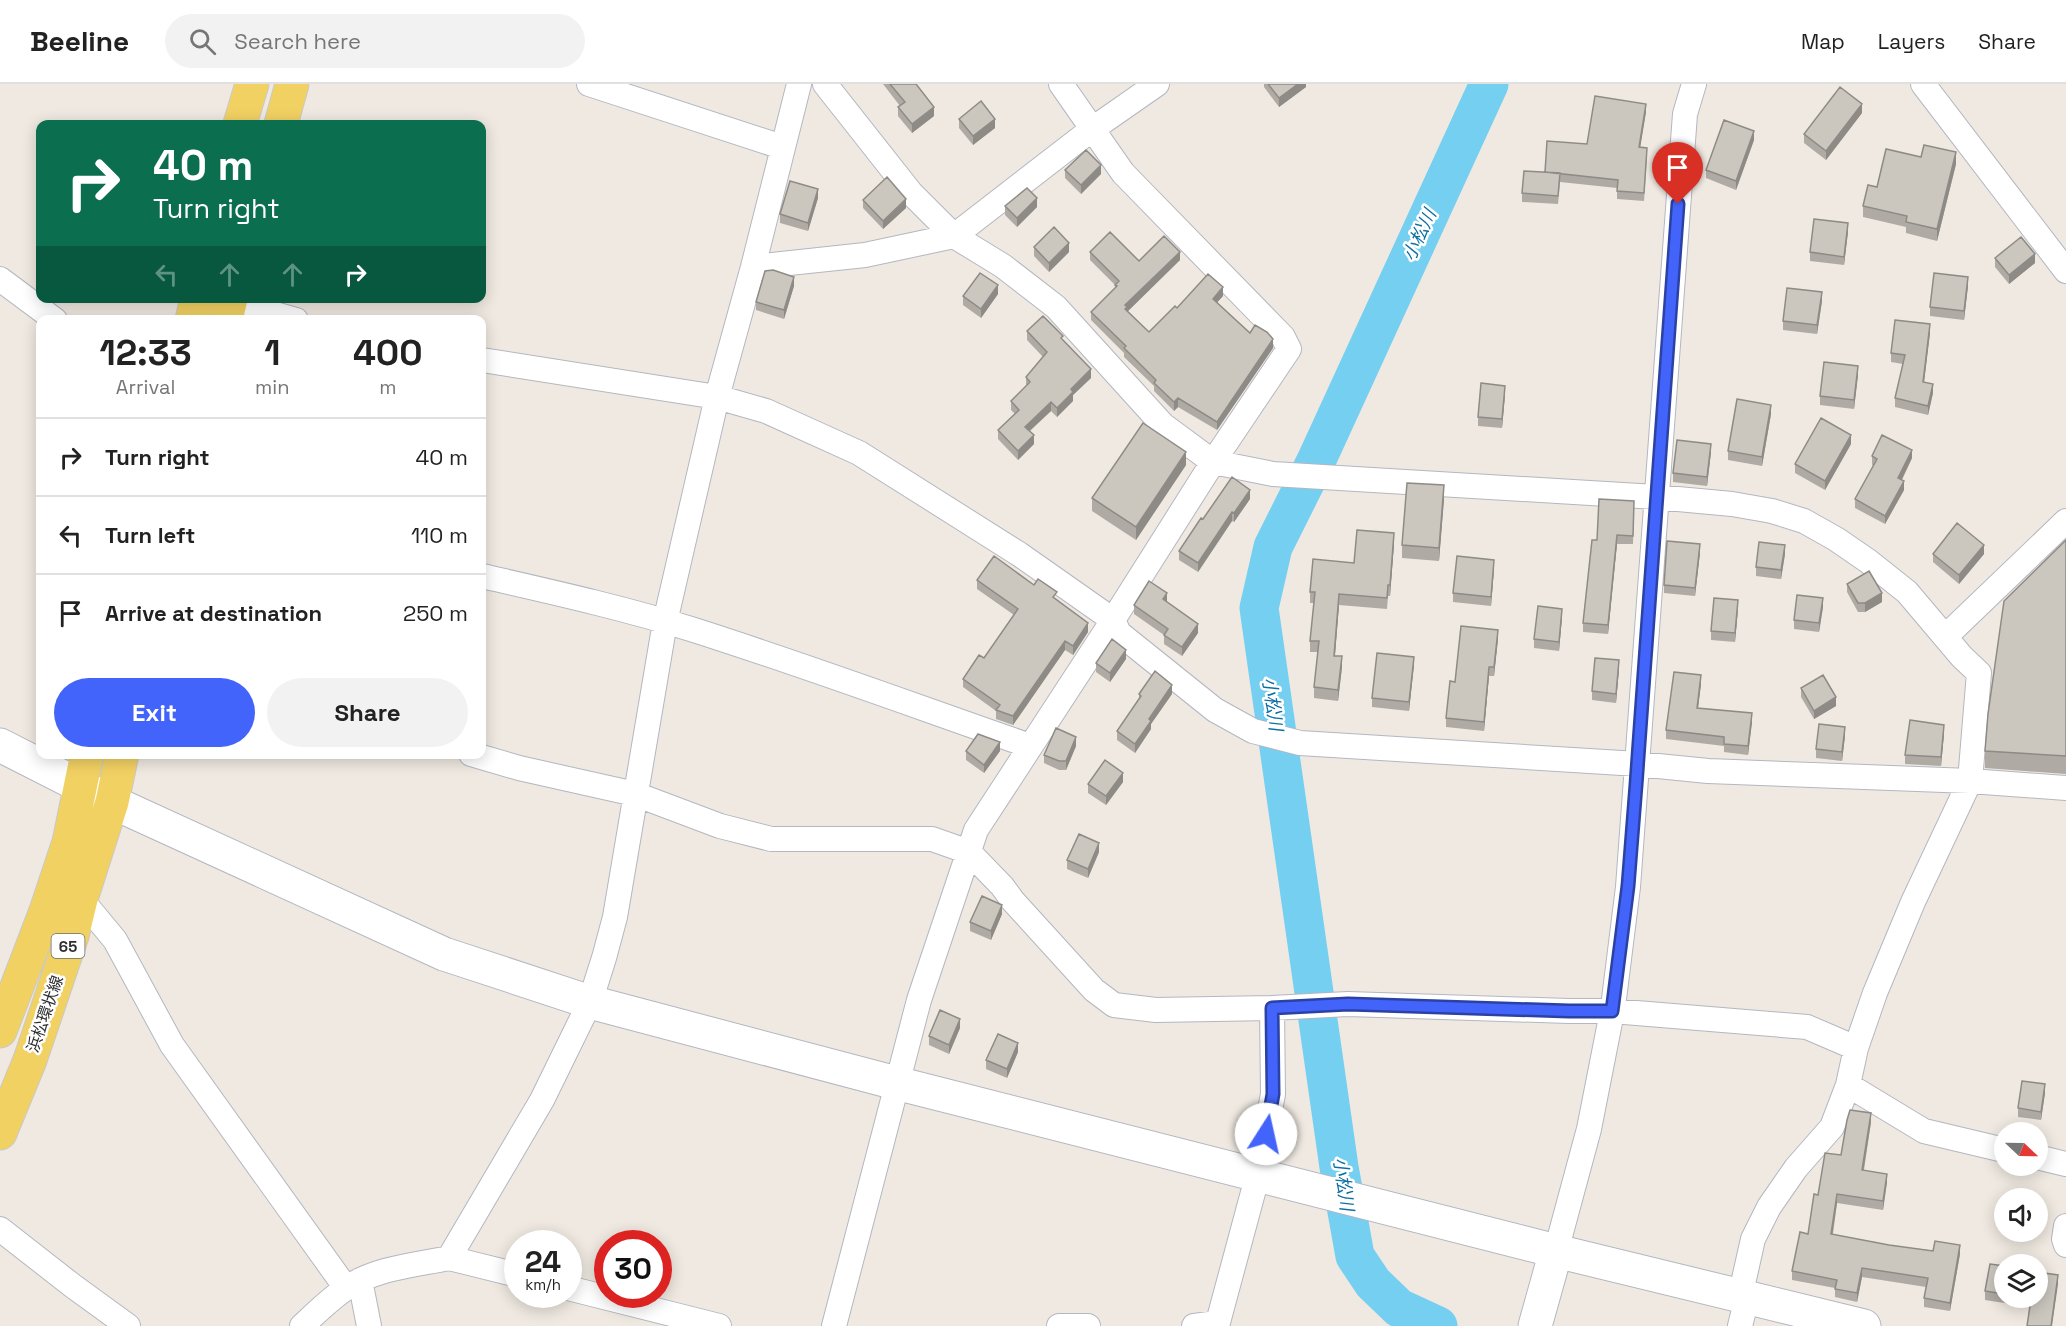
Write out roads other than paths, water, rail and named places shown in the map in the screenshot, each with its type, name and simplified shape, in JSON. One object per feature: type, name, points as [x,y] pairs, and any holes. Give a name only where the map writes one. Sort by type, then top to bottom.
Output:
[{"type":"main road","points":[[241,120],[252,84]]},
{"type":"main road","points":[[281,120],[292,84]]},
{"type":"main road","name":"浜松環状線","points":[[0,1031],[69,842],[86,759]]},
{"type":"main road","name":"浜松環状線","points":[[0,1133],[30,1060],[72,936],[81,899],[112,802],[121,759]]},
{"type":"street","points":[[588,84],[782,147]]},
{"type":"street","points":[[449,1258],[542,1100],[590,1002],[615,917],[665,622],[717,397],[753,267],[799,84]]},
{"type":"street","points":[[825,84],[911,193],[954,236],[1003,266],[1056,307],[1163,425],[1213,462],[1273,474],[1656,497],[1732,504],[1772,511],[1804,521],[1852,550],[1907,592],[1979,673],[1970,781],[1913,902],[1875,993],[1856,1048],[1848,1085],[1832,1127],[1796,1168],[1769,1207],[1753,1239],[1743,1307]]},
{"type":"street","points":[[834,1326],[919,1000],[976,830],[1288,349],[1283,337],[1123,172],[1091,130],[1061,84]]},
{"type":"street","points":[[753,267],[865,255],[954,236],[1091,130],[1157,84]]},
{"type":"street","points":[[1535,1326],[1590,1129],[1612,1011],[1628,886],[1638,764],[1685,114],[1694,84]]},
{"type":"street","points":[[1923,84],[2066,271]]},
{"type":"street","points":[[0,279],[48,315]]},
{"type":"street","points":[[229,306],[272,315]]},
{"type":"street","points":[[486,361],[717,397],[766,411],[859,453],[1019,554],[1113,620],[1119,633],[1215,710],[1253,731],[1300,743],[1638,764],[1708,771],[1970,781],[2066,788]]},
{"type":"street","points":[[1945,637],[2066,521]]},
{"type":"street","points":[[486,577],[665,622],[812,669],[1030,746]]},
{"type":"street","points":[[0,745],[80,787],[444,954],[590,1002],[896,1083],[1556,1251],[1743,1307],[1864,1326]]},
{"type":"street","points":[[486,758],[635,794],[720,826],[771,839],[932,839],[969,852],[1094,990],[1114,1005],[1156,1010],[1283,1008],[1337,1004],[1612,1011],[1807,1027],[1856,1048]]},
{"type":"street","points":[[81,899],[115,940],[172,1045],[353,1284],[369,1326]]},
{"type":"street","points":[[1209,1325],[1258,1174],[1273,1094],[1283,1008]]},
{"type":"street","points":[[1848,1085],[1924,1131],[1994,1148]]},
{"type":"street","points":[[2048,1160],[2066,1164]]},
{"type":"street","points":[[2066,1226],[2064,1239],[2066,1245]]},
{"type":"street","points":[[0,1229],[128,1326]]},
{"type":"street","points":[[302,1326],[353,1284],[380,1272],[449,1258],[504,1272]]},
{"type":"street","points":[[582,1292],[719,1326]]},
{"type":"street","points":[[1059,1326],[1088,1326]]},
{"type":"waterway","name":"小松川","points":[[1438,1326],[1399,1308],[1373,1283],[1355,1256],[1339,1167],[1259,608],[1273,547],[1317,459],[1489,84]]}]
